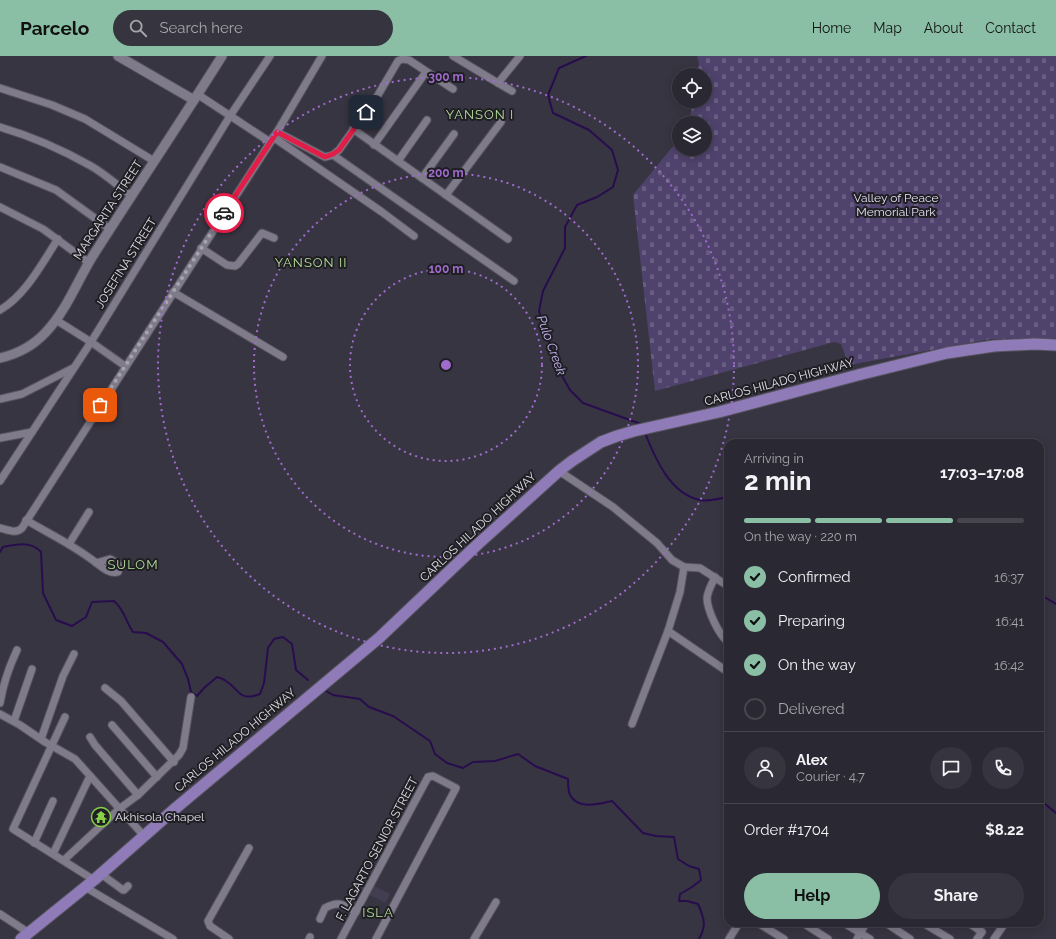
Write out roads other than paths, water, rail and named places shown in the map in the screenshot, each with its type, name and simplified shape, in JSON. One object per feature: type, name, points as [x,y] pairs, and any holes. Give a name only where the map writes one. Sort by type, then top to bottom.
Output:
[{"type":"main road","name":"CARLOS HILADO HIGHWAY","points":[[25,936],[97,877],[275,724],[378,638],[478,544],[559,471],[601,442],[634,431],[719,412],[948,352],[1016,344],[1056,344]]},
{"type":"street","points":[[118,56],[230,116],[273,137],[325,157],[339,150],[378,95],[398,61],[402,59],[409,60],[453,89]]},
{"type":"street","name":"MARGARITA STREET","points":[[0,358],[28,347],[46,332],[56,320],[88,262],[222,56]]},
{"type":"street","name":"JOSEFINA STREET","points":[[1,479],[91,342],[230,116],[270,56]]},
{"type":"street","points":[[0,528],[14,532],[19,531],[273,137],[322,56]]},
{"type":"street","points":[[453,56],[512,91]]},
{"type":"street","points":[[498,83],[515,57]]},
{"type":"street","points":[[374,145],[426,72]]},
{"type":"street","points":[[0,88],[52,105],[84,119],[154,162]]},
{"type":"street","points":[[398,161],[427,120]]},
{"type":"street","points":[[446,195],[500,122]]},
{"type":"street","points":[[0,127],[17,132],[53,147],[92,167],[131,195]]},
{"type":"street","points":[[353,129],[508,239]]},
{"type":"street","points":[[422,178],[454,134]]},
{"type":"street","points":[[273,137],[382,212],[414,236]]},
{"type":"street","points":[[333,154],[514,281]]},
{"type":"street","points":[[0,167],[56,190],[110,229]]},
{"type":"street","points":[[0,207],[43,229],[88,262]]},
{"type":"street","points":[[201,248],[227,265],[235,266],[262,234],[274,238]]},
{"type":"street","points":[[0,310],[9,305],[25,288],[58,239]]},
{"type":"street","points":[[173,292],[283,356]]},
{"type":"street","points":[[56,320],[125,366]]},
{"type":"street","points":[[0,399],[22,394],[73,368]]},
{"type":"street","points":[[0,438],[32,432]]},
{"type":"street","points":[[559,471],[613,508],[657,543],[672,560],[684,567],[700,568],[724,583]]},
{"type":"street","points":[[69,544],[89,512]]},
{"type":"street","points":[[26,520],[69,544],[96,563]]},
{"type":"street","points":[[632,724],[668,631],[680,592],[684,567]]},
{"type":"street","points":[[715,577],[708,591],[707,603],[720,634],[724,638]]},
{"type":"street","points":[[668,631],[724,669]]},
{"type":"street","points":[[0,703],[1,693],[17,650]]},
{"type":"street","points":[[41,739],[63,676],[74,654]]},
{"type":"street","points":[[14,721],[32,669]]},
{"type":"street","points":[[105,688],[121,701],[174,762]]},
{"type":"street","points":[[64,860],[174,762],[183,748],[191,697]]},
{"type":"street","points":[[0,714],[14,721],[75,759],[144,836]]},
{"type":"street","points":[[65,717],[13,828],[53,854],[97,877],[123,890],[128,886]]},
{"type":"street","points":[[112,725],[157,777]]},
{"type":"street","points":[[90,737],[95,745],[138,795]]},
{"type":"street","points":[[53,854],[90,776]]},
{"type":"street","name":"F. LAGARTO SENIOR STREET","points":[[342,939],[428,777],[433,776],[456,788],[376,939]]},
{"type":"street","points":[[34,842],[53,801]]},
{"type":"street","points":[[229,939],[210,926],[208,920],[249,848]]},
{"type":"street","points":[[85,887],[173,939]]},
{"type":"street","points":[[474,939],[496,902]]},
{"type":"street","points":[[320,919],[325,908],[336,904],[341,904],[356,912]]},
{"type":"street","points":[[0,914],[25,936]]},
{"type":"street","points":[[729,939],[736,927]]},
{"type":"street","points":[[764,927],[784,939]]},
{"type":"street","points":[[809,927],[828,939]]},
{"type":"street","points":[[849,927],[859,936],[870,939]]},
{"type":"street","points":[[859,936],[864,927]]},
{"type":"street","points":[[892,927],[910,939]]},
{"type":"street","points":[[930,927],[950,939]]},
{"type":"street","points":[[975,927],[995,939],[1002,927]]},
{"type":"street","points":[[977,939],[982,932]]},
{"type":"waterway","name":"Pulo Creek","points":[[586,56],[559,68],[548,95],[553,113],[589,130],[612,150],[618,170],[613,187],[597,197],[577,205],[565,227],[565,248],[543,291],[539,311],[557,367],[570,390],[583,403],[642,425]]},
{"type":"waterway","name":"Pulo Creek","points":[[645,433],[665,474],[680,491],[700,500],[724,498]]},
{"type":"waterway","points":[[0,552],[3,547],[24,544],[33,546],[41,552],[43,593],[56,620],[72,626],[86,617],[92,602],[114,601],[123,612],[133,632],[146,633],[163,642],[182,664],[191,692],[197,696],[217,677],[231,684],[240,694],[244,696],[248,697],[260,694],[264,683],[268,648],[274,639],[283,637],[292,644],[296,670],[308,680]]},
{"type":"waterway","name":"Pulo Creek","points":[[1044,597],[1056,604]]},
{"type":"waterway","points":[[326,691],[333,695],[360,699],[369,707],[393,716],[430,741],[435,754],[447,763],[463,768],[473,762],[495,761],[518,754],[535,766],[568,779],[568,789],[570,795],[578,803],[589,805],[612,801],[643,833],[656,836],[674,837],[678,859],[689,866],[699,869],[701,880],[680,894],[679,901],[687,901],[698,904],[704,922],[702,934],[699,939]]},
{"type":"waterway","points":[[1044,803],[1056,813]]},
{"type":"place","name":"Akhisola Chapel","points":[[101,817]]},
{"type":"district","name":"YANSON I","points":[[480,114]]},
{"type":"district","name":"YANSON II","points":[[311,262]]},
{"type":"district","name":"SULOM","points":[[133,564]]},
{"type":"district","name":"ISLA","points":[[378,912]]},
{"type":"park label","name":"Valley of Peace Memorial Park","points":[[896,205]]}]
